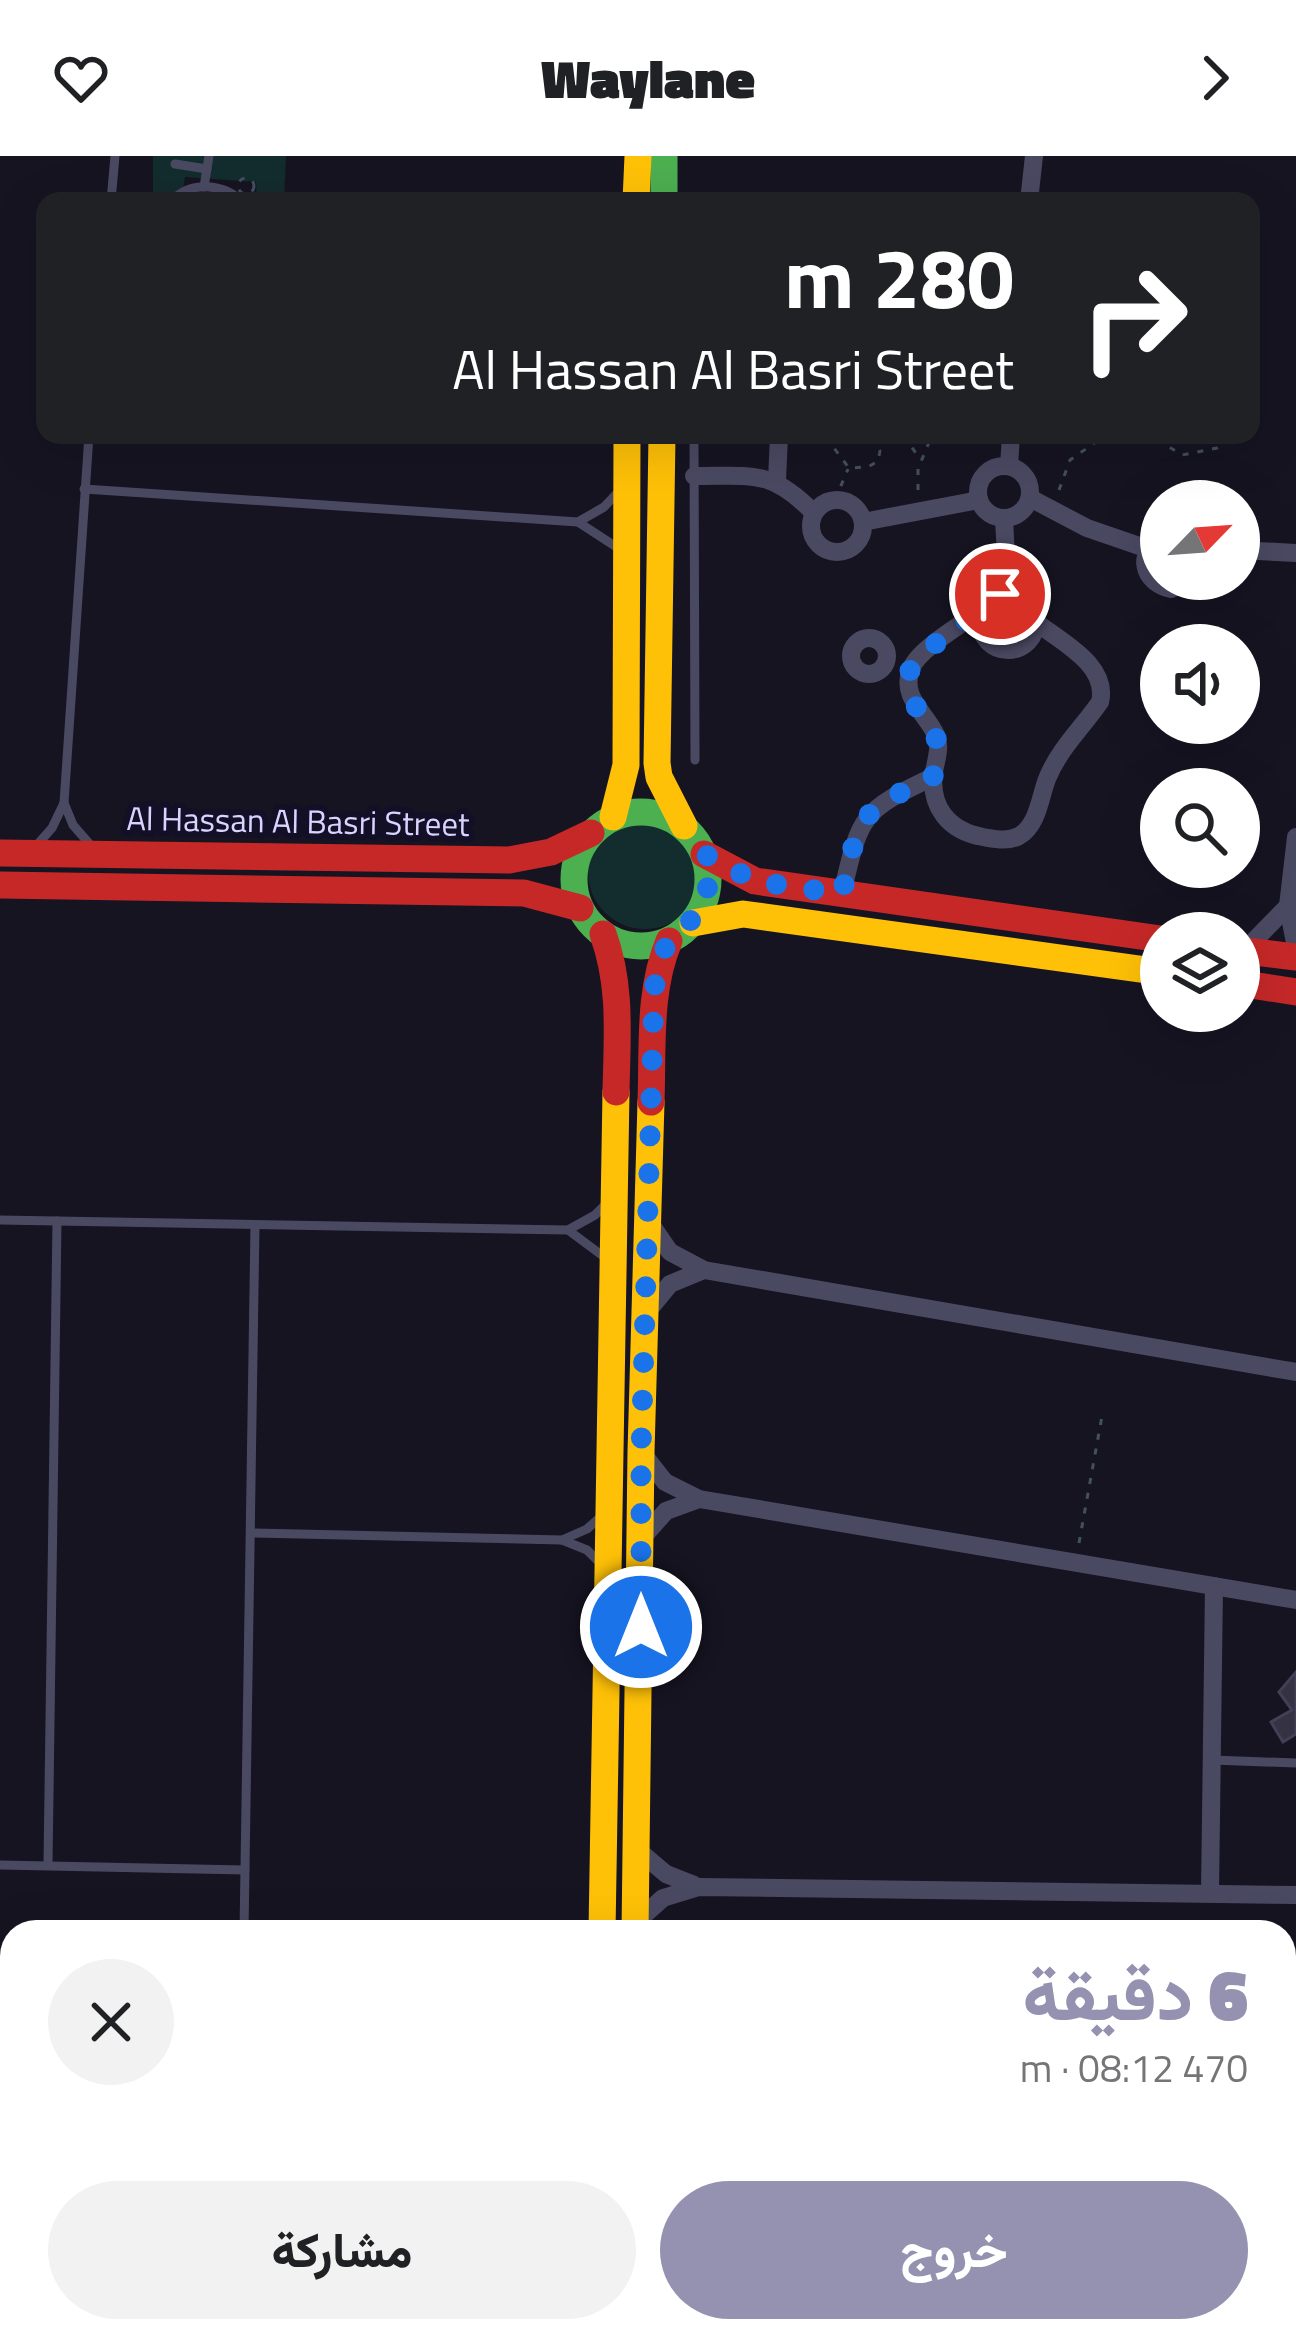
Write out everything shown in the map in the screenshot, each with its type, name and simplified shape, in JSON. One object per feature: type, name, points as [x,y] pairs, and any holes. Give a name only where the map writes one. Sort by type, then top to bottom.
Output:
[{"type":"street","points":[[636,192],[638,156]]},
{"type":"street","points":[[664,156],[664,192]]},
{"type":"street","points":[[1030,192],[1034,156]]},
{"type":"street","points":[[602,1920],[618,994],[603,934],[580,908],[574,869],[602,825],[626,765],[627,444]]},
{"type":"street","points":[[662,444],[656,763],[664,789],[704,854],[755,881],[1140,936]]},
{"type":"street","points":[[777,481],[778,444]]},
{"type":"street","points":[[1009,466],[1010,444]]},
{"type":"street","points":[[1009,466],[1026,478],[1030,498],[1018,515],[1004,519],[986,511],[978,486],[995,467],[1009,466]]},
{"type":"street","points":[[694,476],[777,481],[814,513]]},
{"type":"street","points":[[1030,498],[1087,528],[1140,540]]},
{"type":"street","points":[[836,500],[854,505],[863,522],[859,541],[836,553],[814,539],[811,526],[814,513],[836,500]]},
{"type":"street","points":[[863,522],[979,500]]},
{"type":"street","points":[[1004,519],[1008,593]]},
{"type":"street","points":[[1260,551],[1296,553]]},
{"type":"street","points":[[982,610],[979,620],[985,640],[1002,650],[1022,647],[1035,632],[1031,605],[1008,593],[992,598],[921,655],[910,670],[908,685],[911,699],[935,734],[934,796],[941,814],[955,828],[972,835],[1006,840],[1029,827],[1054,764],[1094,712],[1102,692],[1096,672],[1036,622]]},
{"type":"street","points":[[887,649],[904,646],[921,655]]},
{"type":"street","points":[[842,894],[852,850],[872,809],[933,777]]},
{"type":"street","points":[[602,825],[650,812],[684,826]]},
{"type":"street","name":"Al Hassan Al Basri Street","points":[[14,853],[509,860],[550,852],[602,825]]},
{"type":"street","points":[[1296,837],[1288,906],[1296,948]]},
{"type":"street","points":[[693,923],[708,890],[704,854]]},
{"type":"street","name":"Al Hassan Al Basri Street","points":[[0,885],[512,892],[580,908]]},
{"type":"street","points":[[1260,933],[1288,906]]},
{"type":"street","points":[[603,934],[635,946],[669,940],[693,923],[743,914],[1140,969]]},
{"type":"street","points":[[635,1920],[641,1453],[654,995],[669,940]]},
{"type":"street","points":[[1260,952],[1296,957]]},
{"type":"street","points":[[1260,986],[1296,992]]},
{"type":"street","points":[[648,1220],[670,1252],[704,1270],[1296,1372]]},
{"type":"street","points":[[647,1312],[670,1284],[704,1270]]},
{"type":"street","points":[[641,1453],[665,1482],[698,1499],[1296,1600]]},
{"type":"street","points":[[642,1538],[666,1511],[698,1499]]},
{"type":"street","points":[[1210,1893],[1214,1586]]},
{"type":"street","points":[[639,1851],[666,1874],[699,1887]]},
{"type":"street","points":[[642,1920],[663,1898],[699,1887],[1296,1895]]},
{"type":"lane","points":[[112,192],[115,156]]},
{"type":"lane","points":[[204,187],[209,156]]},
{"type":"lane","points":[[175,164],[207,169]]},
{"type":"lane","points":[[181,192],[204,187],[230,192]]},
{"type":"lane","points":[[14,853],[52,828],[64,803],[88,444]]},
{"type":"lane","points":[[694,444],[694,760]]},
{"type":"lane","points":[[662,475],[694,476]]},
{"type":"lane","points":[[578,522],[604,507],[626,484]]},
{"type":"lane","points":[[84,489],[578,522],[625,553]]},
{"type":"lane","points":[[64,803],[80,835],[100,854]]},
{"type":"lane","points":[[0,1220],[568,1230],[595,1215],[616,1192]]},
{"type":"lane","points":[[48,1864],[57,1221]]},
{"type":"lane","points":[[244,1920],[256,1226]]},
{"type":"lane","points":[[568,1230],[615,1269]]},
{"type":"lane","points":[[562,1540],[587,1529],[607,1512]]},
{"type":"lane","points":[[253,1533],[562,1540],[587,1550],[605,1569]]},
{"type":"lane","points":[[1211,1760],[1296,1763]]},
{"type":"lane","points":[[0,1865],[245,1870]]},
{"type":"path","points":[[835,444],[849,468]]},
{"type":"path","points":[[849,468],[878,461],[876,444]]},
{"type":"path","points":[[910,444],[921,459]]},
{"type":"path","points":[[919,511],[921,459],[928,444]]},
{"type":"path","points":[[1053,511],[1070,460],[1093,444]]},
{"type":"path","points":[[1166,444],[1182,455],[1221,444]]},
{"type":"path","points":[[836,500],[849,468]]},
{"type":"path","points":[[1075,1563],[1102,1416]]},
{"type":"green space","points":[[153,156],[286,156],[284,192],[257,192],[256,182],[185,177],[182,192],[153,192]]},
{"type":"green space","points":[[645,815],[667,820],[685,832],[697,850],[702,872],[697,894],[685,912],[667,924],[645,929],[623,924],[605,912],[593,894],[588,872],[593,850],[605,832],[623,820]]},
{"type":"building","points":[[1296,1672],[1296,1734],[1283,1742],[1271,1722],[1292,1710],[1279,1692]]},
{"type":"traffic: fast","points":[[664,156],[664,192]]},
{"type":"traffic: fast","points":[[641,812],[667,817],[689,831],[703,853],[708,879],[703,905],[689,927],[667,941],[641,946],[615,941],[593,927],[579,905],[574,879],[579,853],[593,831],[615,817],[641,812]]},
{"type":"traffic: slow","points":[[636,192],[638,156]]},
{"type":"traffic: slow","points":[[613,817],[626,765],[627,444]]},
{"type":"traffic: slow","points":[[662,444],[657,763],[659,777],[684,826]]},
{"type":"traffic: slow","points":[[693,923],[743,914],[1140,969]]},
{"type":"traffic: slow","points":[[602,1920],[616,1092]]},
{"type":"traffic: slow","points":[[635,1920],[651,1102]]},
{"type":"traffic: jam","points":[[0,853],[509,860],[551,852],[591,833]]},
{"type":"traffic: jam","points":[[704,854],[755,881],[1140,936]]},
{"type":"traffic: jam","points":[[0,885],[524,893],[580,908]]},
{"type":"traffic: jam","points":[[603,934],[616,992],[616,1092]]},
{"type":"traffic: jam","points":[[651,1102],[655,1000],[669,941]]},
{"type":"traffic: jam","points":[[1260,953],[1296,957]]},
{"type":"traffic: jam","points":[[1260,986],[1296,992]]},
{"type":"route","points":[[641,1627],[641,1453],[658,967],[669,940],[693,923],[702,908],[708,890],[704,854],[755,881],[842,894],[865,818],[880,802],[933,777],[938,746],[911,699],[910,670],[921,655],[1000,594]]}]
